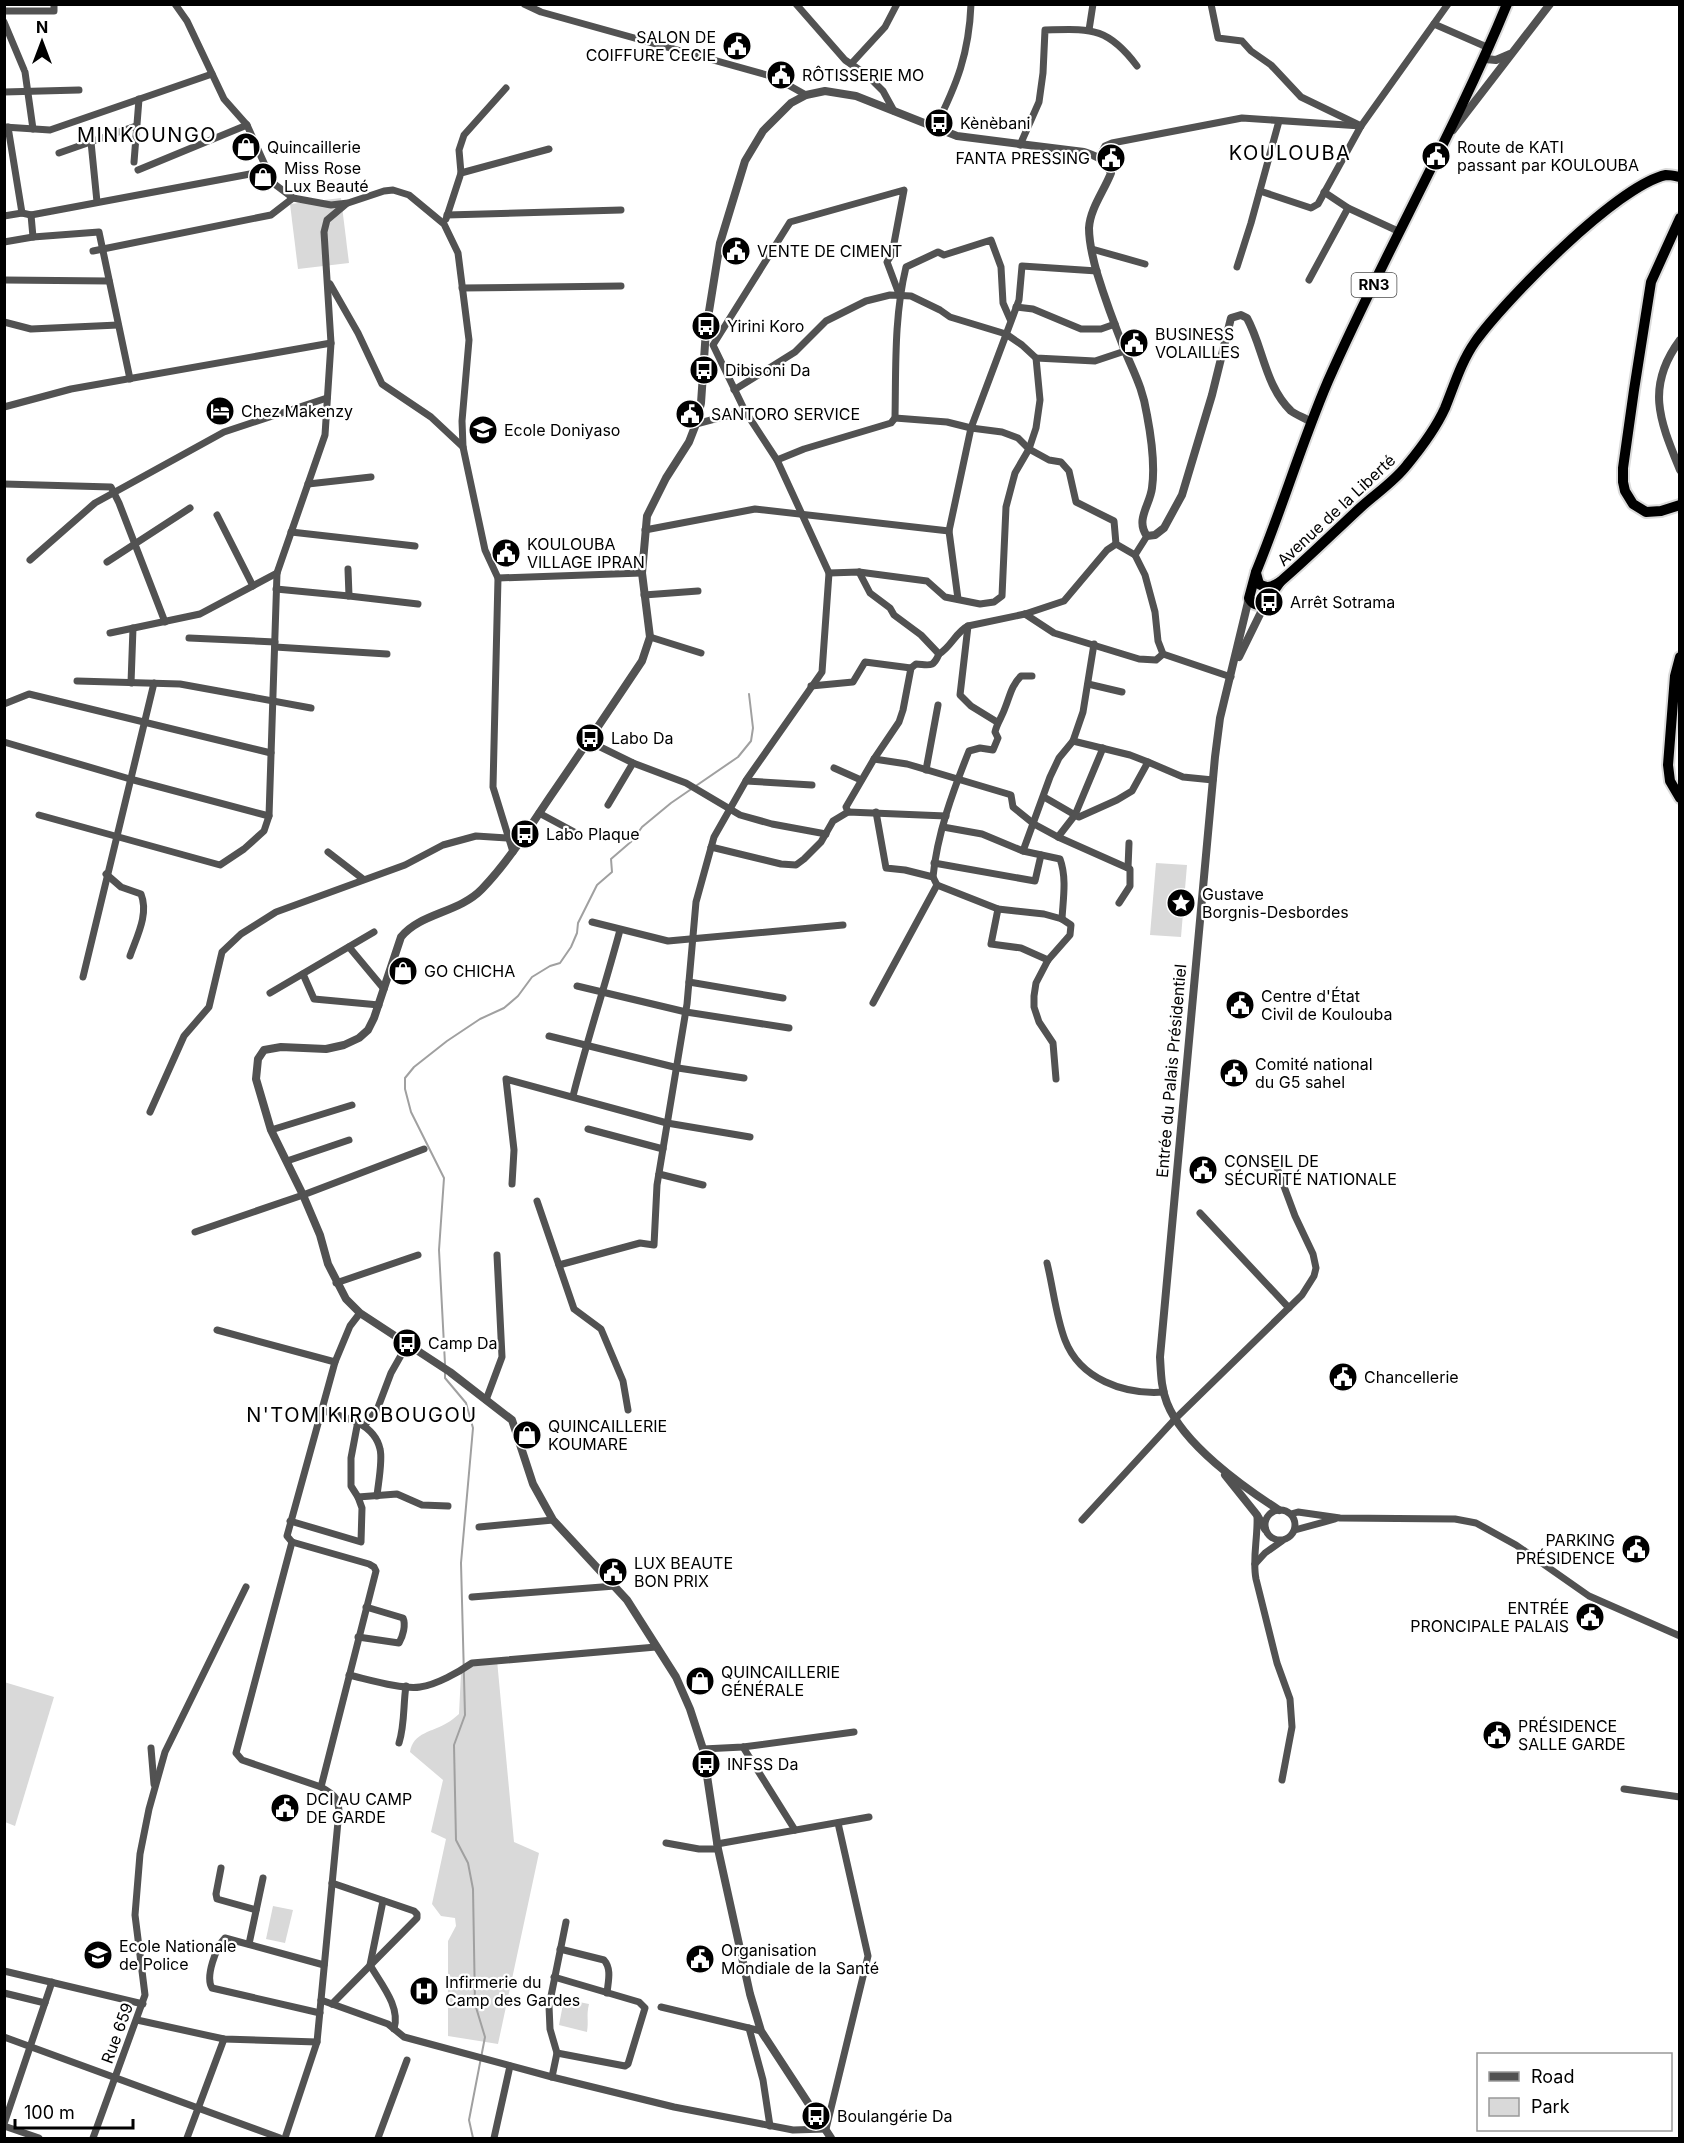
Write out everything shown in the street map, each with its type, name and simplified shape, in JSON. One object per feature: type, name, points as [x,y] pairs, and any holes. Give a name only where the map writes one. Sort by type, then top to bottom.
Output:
[{"type":"highway","name":"RN3","points":[[1256,572],[1311,422],[1329,380],[1485,59],[1507,4]]},
{"type":"highway","name":"Avenue de la Liberté","points":[[1256,572],[1259,584],[1265,587],[1271,587],[1280,582],[1406,467],[1444,410],[1460,368],[1474,344],[1513,297],[1564,248],[1618,202],[1654,180],[1668,175],[1680,177]]},
{"type":"highway","points":[[1680,218],[1651,282],[1623,468],[1625,491],[1639,509],[1646,512],[1661,511],[1680,505]]},
{"type":"highway","name":"Avenue de la Liberté","points":[[1249,598],[1256,572]]},
{"type":"highway","points":[[1249,598],[1254,604],[1265,604],[1280,582]]},
{"type":"highway","points":[[1680,657],[1675,676],[1668,765],[1670,781],[1680,798]]},
{"type":"street","points":[[4,10],[54,11],[54,4]]},
{"type":"street","points":[[175,4],[186,21],[224,99],[247,125],[273,183],[293,198],[331,205],[348,203],[384,191],[393,190],[409,195],[444,224],[458,253],[469,340],[462,421],[463,447],[485,550],[498,578],[493,787],[513,852]]},
{"type":"street","points":[[524,4],[541,12],[774,77],[806,95]]},
{"type":"street","points":[[796,4],[845,60],[867,75],[883,91],[894,111]]},
{"type":"street","points":[[851,64],[885,27],[897,4]]},
{"type":"street","points":[[935,128],[956,85],[963,64],[970,32],[971,4]]},
{"type":"street","points":[[1089,30],[1093,4]]},
{"type":"street","points":[[1210,4],[1218,38],[1242,41],[1251,51],[1271,64],[1302,97],[1361,126]]},
{"type":"street","points":[[1260,191],[1311,208],[1318,204],[1361,126],[1449,4]]},
{"type":"street","points":[[1449,135],[1550,4]]},
{"type":"street","points":[[4,22],[25,72],[33,129]]},
{"type":"street","points":[[1434,24],[1489,48]]},
{"type":"street","points":[[1020,145],[1040,102],[1044,30],[1089,30],[1112,39],[1137,66]]},
{"type":"street","points":[[1485,59],[1503,58],[1523,41]]},
{"type":"street","points":[[22,213],[6,127],[50,130],[212,74]]},
{"type":"street","points":[[444,224],[461,173],[459,150],[464,135],[506,88]]},
{"type":"street","points":[[4,92],[79,90]]},
{"type":"street","points":[[831,2139],[761,2031],[750,1994],[717,1846],[703,1749],[686,1698],[676,1677],[627,1600],[553,1520],[533,1484],[512,1420],[450,1372],[360,1313],[345,1299],[328,1264],[320,1235],[303,1195],[271,1130],[256,1079],[258,1059],[264,1050],[281,1047],[326,1049],[344,1045],[359,1038],[368,1030],[379,1005],[401,937],[408,928],[468,900],[482,890],[513,852],[642,661],[650,637],[642,573],[647,516],[654,499],[688,442],[696,424],[701,403],[706,330],[720,243],[745,161],[763,131],[791,104],[806,95],[825,91],[856,96],[957,136],[1084,152],[1100,157],[1107,163],[1111,173],[1092,213],[1089,229],[1097,272],[1125,351],[1143,391],[1150,430],[1152,489],[1142,519],[1143,530],[1147,536]]},
{"type":"street","points":[[139,99],[136,166],[247,125]]},
{"type":"street","points":[[1100,157],[1105,146],[1112,143],[1242,118],[1361,126]]},
{"type":"street","points":[[1237,267],[1279,121]]},
{"type":"street","points":[[59,153],[136,126]]},
{"type":"street","points":[[91,142],[97,202]]},
{"type":"street","points":[[461,173],[549,149]]},
{"type":"street","points":[[4,162],[13,159]]},
{"type":"street","points":[[4,216],[22,213],[30,215],[266,171]]},
{"type":"street","points":[[559,1265],[640,1244],[654,1245],[659,1174],[686,1012],[696,902],[711,847],[714,837],[746,781],[822,672],[829,573],[777,460],[745,411],[713,345],[790,222],[904,190],[892,254],[887,262],[899,294]]},
{"type":"street","points":[[1324,192],[1347,208],[1400,232]]},
{"type":"street","points":[[93,251],[271,215],[293,198]]},
{"type":"street","points":[[39,815],[220,865],[244,849],[264,831],[269,816],[277,573],[325,435],[331,343],[328,281],[323,248],[324,232],[327,220],[348,203]]},
{"type":"street","points":[[1309,280],[1347,208]]},
{"type":"street","points":[[447,215],[621,210]]},
{"type":"street","points":[[30,215],[33,237]]},
{"type":"street","points":[[4,242],[33,237],[99,232],[130,379]]},
{"type":"street","points":[[777,460],[804,449],[891,423],[895,418],[896,329],[899,294],[906,267],[938,252],[944,255],[991,240],[1001,267],[1002,303],[1010,319]]},
{"type":"street","points":[[1092,249],[1145,264]]},
{"type":"street","points":[[958,599],[949,531],[971,428],[1019,300],[1022,266],[1097,272]]},
{"type":"street","points":[[4,280],[109,281]]},
{"type":"street","points":[[328,281],[358,333],[382,384],[431,417],[463,447]]},
{"type":"street","points":[[462,288],[621,286]]},
{"type":"street","points":[[734,390],[795,352],[826,321],[866,301],[899,294],[911,296],[950,317],[1006,334],[1036,358],[1095,361],[1125,351]]},
{"type":"street","points":[[1016,307],[1033,309],[1081,329],[1101,329],[1115,324]]},
{"type":"street","points":[[1147,536],[1155,535],[1164,528],[1182,495],[1212,395],[1231,318],[1241,315],[1247,318],[1270,379],[1281,399],[1292,412],[1311,422]]},
{"type":"street","points":[[4,322],[31,329],[118,325]]},
{"type":"street","points":[[1680,340],[1667,357],[1659,382],[1662,426],[1680,470]]},
{"type":"street","points":[[4,407],[71,389],[331,343]]},
{"type":"street","points":[[829,573],[859,572],[927,581],[945,597],[980,604],[994,602],[1002,596],[1006,507],[1015,473],[1029,449],[1036,428],[1040,400],[1036,358]]},
{"type":"street","points":[[30,560],[95,503],[224,432],[327,398]]},
{"type":"street","points":[[696,424],[745,411]]},
{"type":"street","points":[[895,418],[947,422],[1002,432],[1017,438],[1029,449],[1049,460],[1061,462],[1069,471],[1076,502],[1114,521],[1116,544]]},
{"type":"street","points":[[308,484],[371,477]]},
{"type":"street","points":[[4,484],[111,488],[165,622]]},
{"type":"street","points":[[107,562],[190,508]]},
{"type":"street","points":[[645,530],[755,509],[949,531]]},
{"type":"street","points":[[217,515],[253,586]]},
{"type":"street","points":[[291,532],[416,546]]},
{"type":"street","points":[[1135,555],[1147,536]]},
{"type":"street","points":[[1116,544],[1135,555],[1144,575],[1155,612],[1158,641],[1163,654]]},
{"type":"street","points":[[848,812],[846,807],[861,780],[899,722],[911,668],[916,664],[932,665],[935,663],[939,654],[949,647],[963,628],[1025,615],[1064,601],[1107,550],[1116,544]]},
{"type":"street","points":[[348,569],[349,596]]},
{"type":"street","points":[[859,572],[870,593],[921,635],[939,654]]},
{"type":"street","points":[[110,633],[200,614],[277,573]]},
{"type":"street","points":[[498,578],[642,573]]},
{"type":"street","points":[[276,590],[418,604]]},
{"type":"street","points":[[645,595],[698,591]]},
{"type":"street","name":"Entrée du Palais Présidentiel","points":[[1249,598],[1220,718],[1160,1357],[1164,1392],[1175,1419],[1213,1460],[1257,1515],[1265,1529]]},
{"type":"street","name":"Entrée du Palais Présidentiel","points":[[1232,673],[1265,604]]},
{"type":"street","points":[[1025,615],[1054,633],[1139,659],[1156,660],[1163,654]]},
{"type":"street","points":[[968,626],[960,694],[971,706],[997,722]]},
{"type":"street","points":[[130,682],[133,628]]},
{"type":"street","points":[[650,637],[701,652]]},
{"type":"street","points":[[189,638],[387,654]]},
{"type":"street","points":[[1023,850],[1050,777],[1059,759],[1073,741],[1083,712],[1094,644]]},
{"type":"street","points":[[1163,654],[1232,673]]},
{"type":"street","points":[[811,686],[853,682],[865,662],[911,668]]},
{"type":"street","points":[[1032,676],[1021,676],[1010,692],[1006,708],[997,722],[995,732],[998,738],[993,750],[980,748],[969,751],[946,816],[934,863],[933,877],[938,885],[998,909],[1044,914],[1062,919],[1071,925],[1070,935],[1048,960],[1036,982],[1034,1007],[1039,1022],[1053,1043],[1056,1079]]},
{"type":"street","points":[[77,681],[180,684],[311,708]]},
{"type":"street","points":[[83,977],[106,874],[154,683]]},
{"type":"street","points":[[1088,684],[1122,692]]},
{"type":"street","points":[[4,704],[29,694],[271,753]]},
{"type":"street","points":[[926,770],[938,705]]},
{"type":"street","points":[[588,741],[633,763],[686,783],[740,815],[772,824],[826,834]]},
{"type":"street","points":[[1073,741],[1148,762],[1183,777],[1213,780]]},
{"type":"street","points":[[4,742],[269,816]]},
{"type":"street","points":[[1058,837],[1075,815],[1103,748]]},
{"type":"street","points":[[874,759],[907,764],[1011,795],[1013,807],[1034,824],[1131,870],[1130,886],[1119,903]]},
{"type":"street","points":[[1044,797],[1079,817],[1132,791],[1148,762]]},
{"type":"street","points":[[608,805],[633,763]]},
{"type":"street","points":[[834,768],[861,780]]},
{"type":"street","points":[[746,781],[812,784]]},
{"type":"street","points":[[711,847],[782,864],[796,865],[826,834],[833,821],[848,812],[946,816]]},
{"type":"street","points":[[876,812],[886,868],[933,877]]},
{"type":"street","points":[[539,813],[578,834]]},
{"type":"street","points":[[943,827],[982,834],[1023,850],[1060,859],[1063,868],[1062,919]]},
{"type":"street","points":[[150,1112],[184,1036],[209,1007],[222,952],[241,934],[276,912],[405,865],[444,845],[476,836],[507,838]]},
{"type":"street","points":[[1128,868],[1129,843]]},
{"type":"street","points":[[328,852],[363,879]]},
{"type":"street","points":[[934,863],[1035,881],[1041,855]]},
{"type":"street","points":[[106,874],[121,887],[141,894],[145,904],[129,956]]},
{"type":"street","points":[[873,1003],[938,885]]},
{"type":"street","points":[[998,909],[991,944],[1021,948],[1048,960]]},
{"type":"street","points":[[592,922],[668,941],[843,925]]},
{"type":"street","points":[[573,1096],[620,930]]},
{"type":"street","points":[[270,993],[374,932]]},
{"type":"street","points":[[349,947],[384,989]]},
{"type":"street","points":[[303,974],[314,999],[379,1005]]},
{"type":"street","points":[[689,982],[783,998]]},
{"type":"street","points":[[577,986],[686,1012],[789,1028]]},
{"type":"street","points":[[549,1036],[678,1068],[744,1078]]},
{"type":"street","points":[[512,1184],[514,1150],[506,1079],[668,1123],[750,1137]]},
{"type":"street","points":[[271,1130],[352,1105]]},
{"type":"street","points":[[588,1129],[663,1149]]},
{"type":"street","points":[[287,1161],[349,1140]]},
{"type":"street","points":[[195,1232],[303,1195],[424,1149]]},
{"type":"street","points":[[1082,1520],[1175,1419],[1302,1295],[1314,1276],[1316,1268],[1313,1254],[1295,1216],[1274,1158]]},
{"type":"street","points":[[659,1174],[703,1185]]},
{"type":"street","points":[[537,1201],[574,1309],[601,1329],[623,1381],[628,1410]]},
{"type":"street","points":[[1200,1213],[1288,1308]]},
{"type":"street","points":[[336,1283],[418,1255]]},
{"type":"street","points":[[486,1400],[501,1356],[497,1255]]},
{"type":"street","points":[[1047,1263],[1065,1340],[1079,1366],[1102,1382],[1132,1391],[1164,1392]]},
{"type":"street","points":[[321,1787],[376,1571],[374,1567],[292,1542],[287,1536],[335,1362],[350,1326],[360,1313]]},
{"type":"street","points":[[217,1330],[335,1362]]},
{"type":"street","points":[[290,1521],[361,1542],[363,1523],[358,1497],[351,1486],[351,1458],[361,1424],[376,1410],[391,1372],[408,1343]]},
{"type":"street","points":[[320,1410],[361,1424],[376,1440],[381,1450],[377,1496]]},
{"type":"street","name":"Entrée du Palais Présidentiel","points":[[1213,1460],[1258,1497],[1279,1510]]},
{"type":"street","points":[[358,1497],[397,1494],[422,1505],[448,1506]]},
{"type":"street","points":[[1282,1540],[1270,1537],[1265,1529],[1266,1518],[1269,1514],[1279,1510],[1291,1514],[1298,1512],[1340,1518],[1455,1520],[1476,1523],[1516,1545],[1589,1596],[1680,1636]]},
{"type":"street","points":[[1253,1566],[1282,1540],[1291,1537],[1296,1524],[1291,1514]]},
{"type":"street","points":[[1257,1515],[1258,1531],[1253,1566],[1271,1643],[1290,1699],[1292,1727],[1282,1780]]},
{"type":"street","points":[[1295,1530],[1340,1518]]},
{"type":"street","points":[[479,1527],[553,1520]]},
{"type":"street","points":[[285,2139],[317,2042],[338,1801],[334,1795],[321,1787],[242,1760],[236,1753],[292,1542]]},
{"type":"street","points":[[472,1597],[615,1586]]},
{"type":"street","name":"Rue 659","points":[[93,2139],[145,1995],[135,1915],[140,1854],[154,1791],[165,1752],[246,1587]]},
{"type":"street","points":[[358,1637],[393,1643],[399,1643],[402,1639],[405,1622],[403,1618],[366,1607]]},
{"type":"street","points":[[349,1675],[420,1688],[454,1675],[472,1663],[656,1647]]},
{"type":"street","points":[[399,1743],[404,1726],[403,1704],[406,1686]]},
{"type":"street","points":[[703,1749],[743,1748],[854,1732]]},
{"type":"street","name":"Rue 659","points":[[152,1748],[154,1791]]},
{"type":"street","points":[[743,1748],[795,1830]]},
{"type":"street","points":[[1624,1790],[1680,1797]]},
{"type":"street","points":[[666,1843],[699,1849],[869,1816]]},
{"type":"street","points":[[826,2129],[868,1956],[838,1823]]},
{"type":"street","points":[[221,1868],[217,1899],[256,1910]]},
{"type":"street","points":[[249,1944],[263,1878]]},
{"type":"street","points":[[332,1883],[417,1914],[417,1918],[332,2004]]},
{"type":"street","points":[[383,1901],[370,1965],[395,2010],[397,2020],[394,2029]]},
{"type":"street","points":[[552,2077],[557,2053],[550,2029],[549,2006],[566,1922]]},
{"type":"street","points":[[320,2013],[212,1988],[209,1978],[220,1943],[225,1938],[324,1965]]},
{"type":"street","points":[[560,1949],[604,1960],[609,1975],[607,1993]]},
{"type":"street","points":[[4,1971],[143,2004]]},
{"type":"street","points":[[554,1977],[639,2002],[645,2008],[628,2064],[625,2066],[557,2053]]},
{"type":"street","points":[[39,2139],[4,2125],[52,1982]]},
{"type":"street","points":[[4,1993],[45,2003]]},
{"type":"street","points":[[321,2000],[388,2024],[404,2037],[552,2077],[674,2107],[770,2126],[793,2130],[826,2129]]},
{"type":"street","points":[[661,2007],[761,2031]]},
{"type":"street","points":[[137,2020],[224,2038],[317,2042]]},
{"type":"street","points":[[749,2028],[763,2080],[770,2126]]},
{"type":"street","points":[[4,2037],[280,2139]]},
{"type":"street","points":[[187,2139],[224,2038]]},
{"type":"street","points":[[378,2139],[407,2060]]},
{"type":"street","points":[[495,2139],[510,2066]]},
{"type":"green space","points":[[341,198],[349,263],[298,269],[290,204]]},
{"type":"green space","points":[[1156,863],[1187,865],[1181,937],[1150,935]]},
{"type":"green space","points":[[497,1660],[514,1842],[539,1853],[498,2044],[448,2036],[448,1941],[456,1926],[455,1918],[441,1916],[432,1904],[446,1839],[431,1832],[443,1780],[410,1752],[419,1736],[442,1726],[459,1714],[461,1673],[472,1662]]},
{"type":"green space","points":[[4,1682],[54,1697],[15,1826],[5,1822]]},
{"type":"green space","points":[[273,1906],[293,1910],[285,1943],[266,1939]]},
{"type":"green space","points":[[564,1999],[589,2004],[587,2032],[559,2025]]},
{"type":"waterway","points":[[445,1364],[439,1250],[444,1178],[411,1112],[405,1089],[405,1078],[414,1067],[447,1041],[480,1019],[504,1008],[518,996],[532,977],[560,963],[571,947],[577,933],[578,923],[597,885],[612,872],[611,859],[633,840],[642,827],[671,803],[738,757],[751,741],[753,728],[749,694]]},
{"type":"waterway","points":[[445,1373],[445,1378],[466,1403],[473,1428],[461,1563],[465,1715],[454,1745],[456,1840],[468,1863],[473,1889],[475,2004],[485,2037],[469,2120],[473,2138]]},
{"type":"place","name":"SALON DE COIFFURE CECIE","points":[[737,46]]},
{"type":"place","name":"RÔTISSERIE MO","points":[[781,75]]},
{"type":"place","name":"Kènèbani","points":[[939,123]]},
{"type":"place","name":"Quincaillerie","points":[[246,147]]},
{"type":"place","name":"Route de KATI passant par KOULOUBA","points":[[1436,156]]},
{"type":"place","name":"FANTA PRESSING","points":[[1111,158]]},
{"type":"place","name":"Miss Rose Lux Beauté","points":[[263,177]]},
{"type":"place","name":"VENTE DE CIMENT","points":[[736,251]]},
{"type":"place","name":"Yirini Koro","points":[[706,326]]},
{"type":"place","name":"BUSINESS VOLAILLES","points":[[1134,343]]},
{"type":"place","name":"Dibisoni Da","points":[[704,370]]},
{"type":"place","name":"Chez Makenzy","points":[[220,411]]},
{"type":"place","name":"SANTORO SERVICE","points":[[690,414]]},
{"type":"place","name":"Ecole Doniyaso","points":[[483,430]]},
{"type":"place","name":"KOULOUBA VILLAGE IPRAN","points":[[506,553]]},
{"type":"place","name":"Arrêt Sotrama","points":[[1269,602]]},
{"type":"place","name":"Labo Da","points":[[590,738]]},
{"type":"place","name":"Labo Plaque","points":[[525,834]]},
{"type":"place","name":"Gustave Borgnis-Desbordes","points":[[1181,903]]},
{"type":"place","name":"GO CHICHA","points":[[403,971]]},
{"type":"place","name":"Centre d'État Civil de Koulouba","points":[[1240,1005]]},
{"type":"place","name":"Comité national du G5 sahel","points":[[1234,1073]]},
{"type":"place","name":"CONSEIL DE SÉCURITÉ NATIONALE","points":[[1203,1170]]},
{"type":"place","name":"Camp Da","points":[[407,1343]]},
{"type":"place","name":"Chancellerie","points":[[1343,1377]]},
{"type":"place","name":"QUINCAILLERIE KOUMARE","points":[[527,1435]]},
{"type":"place","name":"PARKING PRÉSIDENCE","points":[[1636,1549]]},
{"type":"place","name":"LUX BEAUTE BON PRIX","points":[[613,1572]]},
{"type":"place","name":"ENTRÉE PRONCIPALE PALAIS","points":[[1590,1617]]},
{"type":"place","name":"QUINCAILLERIE GÉNÉRALE","points":[[700,1681]]},
{"type":"place","name":"PRÉSIDENCE SALLE GARDE","points":[[1497,1735]]},
{"type":"place","name":"INFSS Da","points":[[706,1764]]},
{"type":"place","name":"DCI AU CAMP DE GARDE","points":[[285,1808]]},
{"type":"place","name":"Ecole Nationale de Police","points":[[98,1955]]},
{"type":"place","name":"Organisation Mondiale de la Santé","points":[[700,1959]]},
{"type":"place","name":"Infirmerie du Camp des Gardes","points":[[424,1991]]},
{"type":"place","name":"Boulangérie Da","points":[[816,2116]]},
{"type":"district","name":"MINKOUNGO","points":[[147,135]]},
{"type":"district","name":"KOULOUBA","points":[[1290,153]]},
{"type":"district","name":"N'TOMIKIROBOUGOU","points":[[362,1415]]}]
